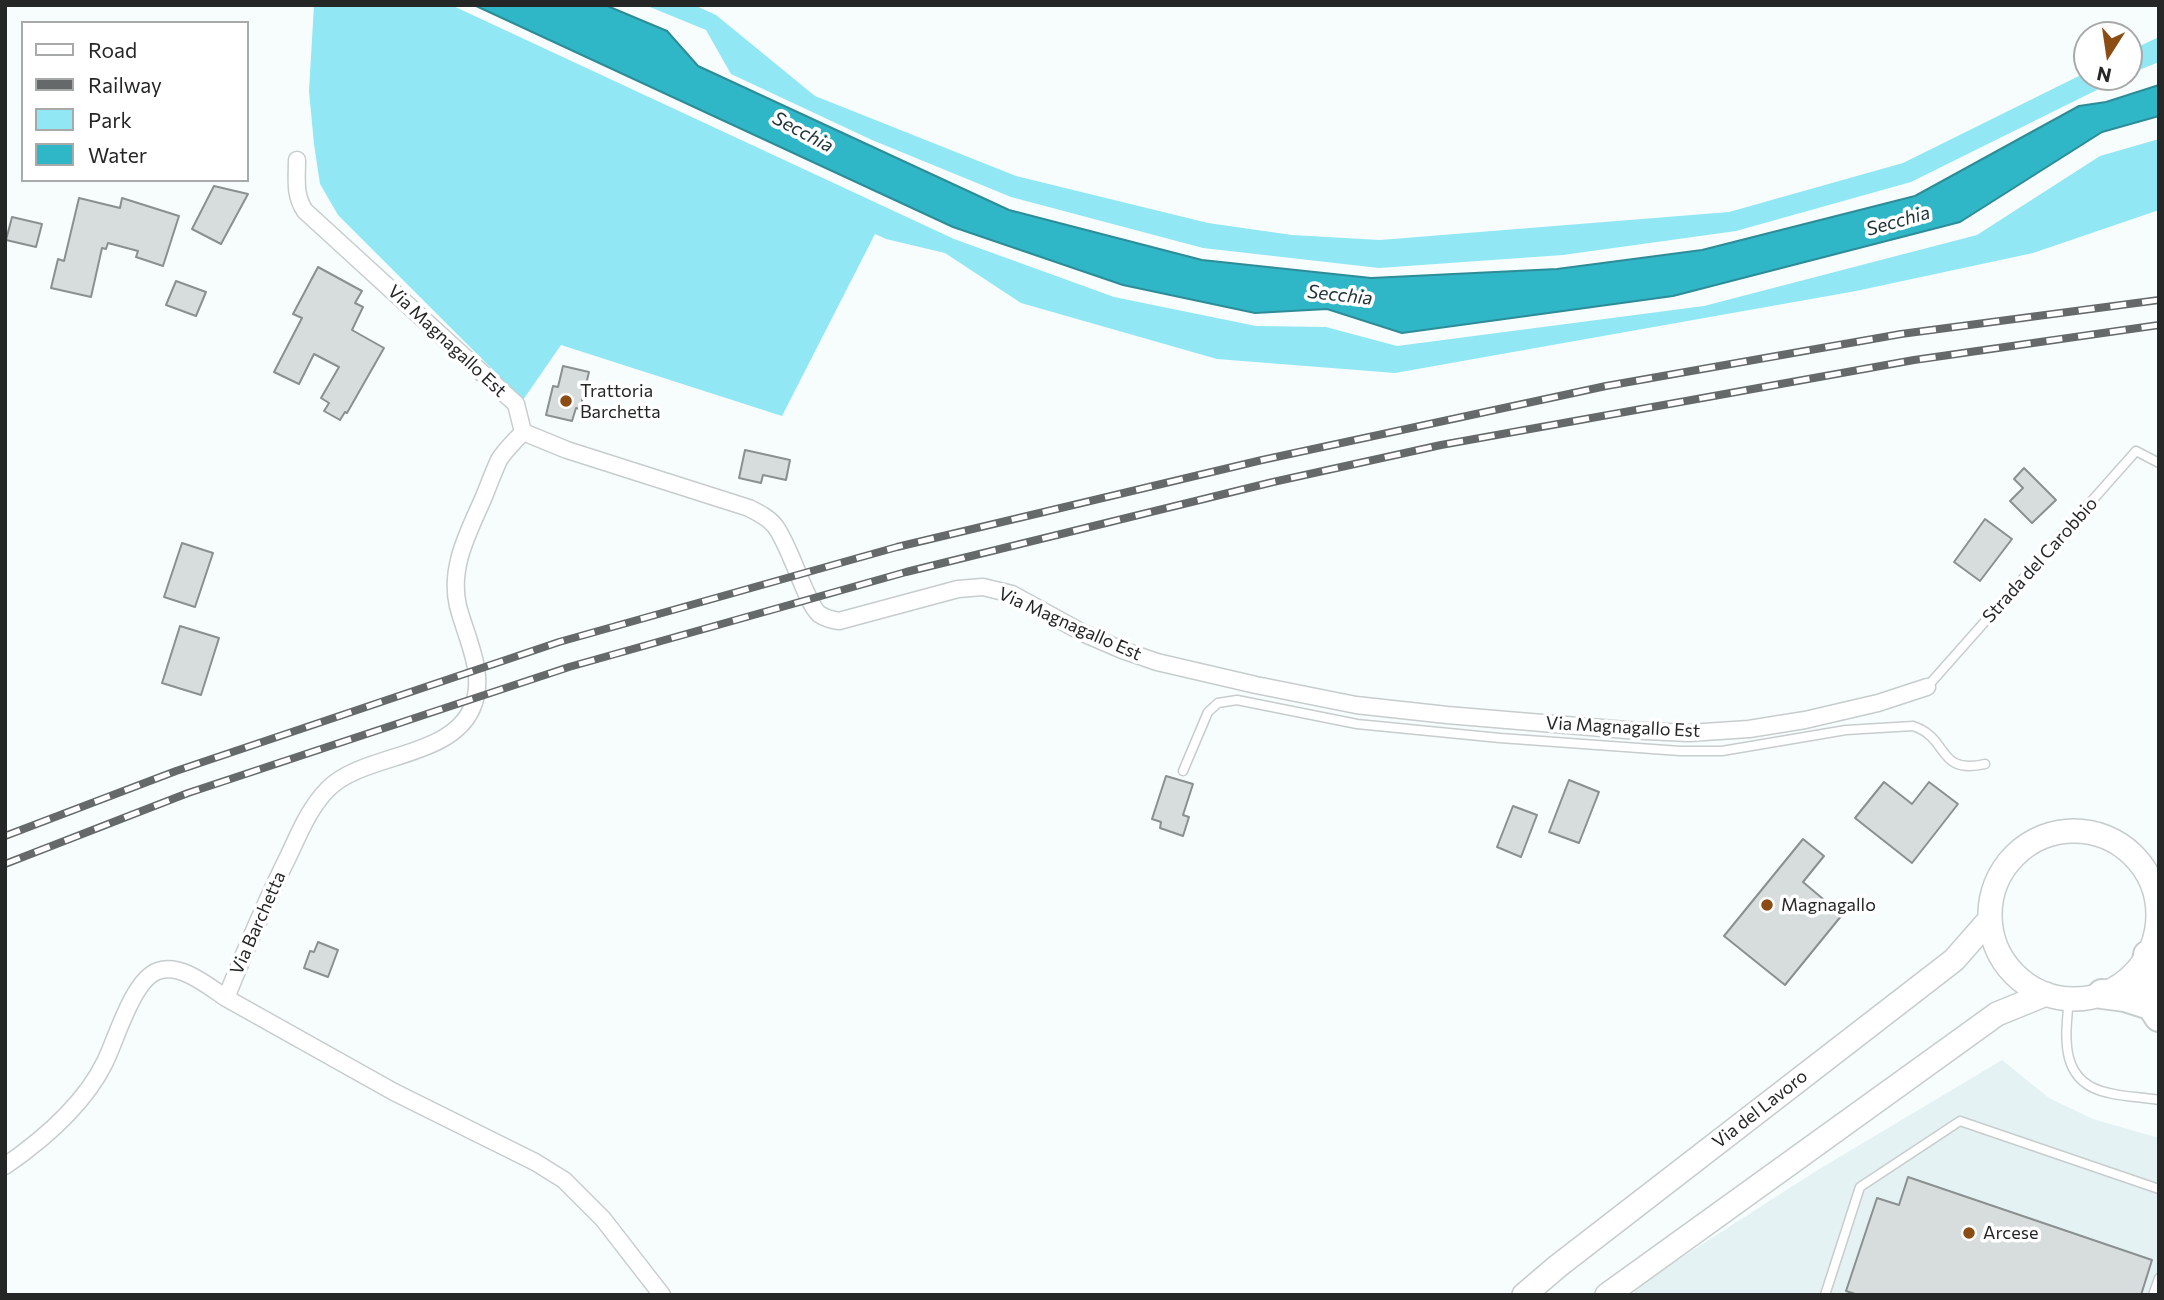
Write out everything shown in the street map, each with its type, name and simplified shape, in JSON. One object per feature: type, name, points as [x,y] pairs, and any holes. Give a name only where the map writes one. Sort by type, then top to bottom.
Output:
[{"type":"highway","points":[[2148,956],[2143,987],[2154,1011]]},
{"type":"highway","points":[[2102,994],[2126,997],[2154,1011]]},
{"type":"main road","points":[[2074,831],[2109,838],[2132,854],[2155,890],[2159,918],[2148,956],[2129,979],[2102,994],[2069,999],[2046,994],[2022,980],[2007,965],[1996,946],[1990,919],[1995,886],[2013,858],[2040,838],[2074,831]]},
{"type":"main road","name":"Via del Lavoro","points":[[1524,1295],[1954,960],[1990,919]]},
{"type":"main road","points":[[1607,1295],[1997,1014],[2046,994]]},
{"type":"street","name":"Via Magnagallo Est","points":[[297,160],[297,191],[299,202],[305,211],[516,404],[523,432],[567,450],[726,499],[759,513],[776,527],[814,608],[828,619],[839,621],[958,589],[983,587],[1012,594],[1085,634],[1122,650],[1157,662],[1256,685],[1356,705],[1626,730],[1689,733],[1749,729],[1805,720],[1927,687]]},
{"type":"street","name":"Via Barchetta","points":[[226,998],[265,904],[311,809],[326,790],[340,777],[449,734],[471,710],[478,691],[473,650],[457,604],[457,568],[461,550],[500,459],[523,432]]},
{"type":"street","points":[[5,1166],[54,1127],[83,1096],[104,1063],[132,1001],[147,978],[160,970],[180,972],[201,981],[226,998],[394,1092],[535,1162],[564,1180],[603,1219],[662,1295]]},
{"type":"lane","name":"Strada del Carobbio","points":[[1927,687],[2136,451],[2159,464]]},
{"type":"lane","points":[[1183,771],[1208,712],[1218,703],[1237,700],[1357,724],[1680,751],[1722,751],[1846,730],[1913,726],[1923,729],[1932,737],[1951,762],[1969,767],[1985,764]]},
{"type":"lane","points":[[2069,999],[2067,1051],[2073,1071],[2080,1079],[2106,1093],[2159,1100]]},
{"type":"lane","points":[[1825,1295],[1860,1187],[1960,1121],[2159,1189]]},
{"type":"lane","points":[[2153,1295],[2159,1278]]},
{"type":"shaded area","points":[[2002,1060],[2049,1098],[2093,1119],[2159,1138],[2159,1295],[1635,1295],[1634,1288],[1816,1171]]},
{"type":"green space","points":[[314,5],[451,5],[954,239],[1114,297],[1256,326],[1326,327],[1397,346],[1704,306],[1977,235],[2100,156],[2159,139],[2159,210],[2033,253],[1856,291],[1395,373],[1217,359],[1021,303],[945,253],[875,234],[782,416],[561,345],[523,400],[338,215],[320,184],[309,91]]},
{"type":"green space","points":[[645,5],[694,5],[716,15],[815,96],[1016,176],[1208,223],[1292,235],[1380,240],[1729,212],[1903,163],[2073,79],[2073,91],[2095,91],[1911,182],[1736,231],[1563,255],[1379,268],[1203,248],[1011,197],[872,140],[731,74],[706,30]]},
{"type":"green space","points":[[2159,37],[2159,62],[2143,68],[2143,44]]},
{"type":"water","name":"Secchia","points":[[474,5],[605,5],[667,31],[698,66],[1009,210],[1202,260],[1371,278],[1557,269],[1702,250],[1915,196],[2079,106],[2106,102],[2159,85],[2159,116],[2102,132],[1960,222],[1673,296],[1402,333],[1327,309],[1255,313],[1123,285],[953,227]]},
{"type":"building","points":[[214,186],[248,194],[221,244],[192,229]]},
{"type":"building","points":[[79,198],[120,208],[122,198],[179,216],[163,266],[136,257],[138,251],[108,243],[106,249],[102,248],[91,297],[51,288],[58,259],[64,261]]},
{"type":"building","points":[[12,217],[42,224],[36,247],[6,240]]},
{"type":"building","points":[[318,267],[362,291],[355,303],[363,307],[352,330],[384,348],[347,413],[345,412],[340,420],[324,411],[329,403],[321,398],[339,367],[314,354],[299,384],[274,372],[302,318],[293,314]]},
{"type":"building","points":[[176,281],[206,292],[196,316],[166,305]]},
{"type":"building","name":"Trattoria Barchetta","points":[[563,366],[589,372],[580,409],[576,408],[572,421],[546,415],[553,386],[558,387]]},
{"type":"building","points":[[745,450],[790,460],[786,480],[763,475],[761,483],[739,478]]},
{"type":"building","points":[[2024,468],[2056,500],[2032,523],[2010,501],[2023,488],[2014,479]]},
{"type":"building","points":[[1985,519],[2012,539],[1980,581],[1954,562]]},
{"type":"building","points":[[182,543],[213,553],[195,607],[164,597]]},
{"type":"building","points":[[180,626],[219,638],[201,695],[162,683]]},
{"type":"building","points":[[1166,776],[1193,784],[1183,815],[1189,817],[1183,836],[1160,828],[1161,822],[1152,819]]},
{"type":"building","points":[[1569,780],[1599,792],[1579,843],[1549,832]]},
{"type":"building","name":"Magnagallo","points":[[1884,782],[1912,804],[1929,782],[1958,804],[1912,863],[1855,818]]},
{"type":"building","points":[[1513,806],[1537,815],[1521,857],[1497,847]]},
{"type":"building","name":"Magnagallo","points":[[1803,839],[1824,856],[1803,882],[1842,915],[1785,985],[1724,936]]},
{"type":"building","points":[[318,942],[338,950],[328,977],[304,968],[310,951],[314,952]]},
{"type":"building","name":"Arcese","points":[[1908,1177],[2152,1260],[2141,1295],[1858,1295],[1846,1291],[1877,1198],[1899,1205]]},
{"type":"railway","points":[[5,836],[176,771],[559,642],[897,547],[1262,460],[1606,386],[1901,334],[2159,300]]},
{"type":"railway","points":[[5,864],[188,793],[569,667],[906,572],[1273,482],[1441,445],[1914,360],[2159,325]]},
{"type":"place","name":"Trattoria Barchetta","points":[[566,401]]},
{"type":"place","name":"Magnagallo","points":[[1767,905]]},
{"type":"place","name":"Arcese","points":[[1969,1233]]}]
